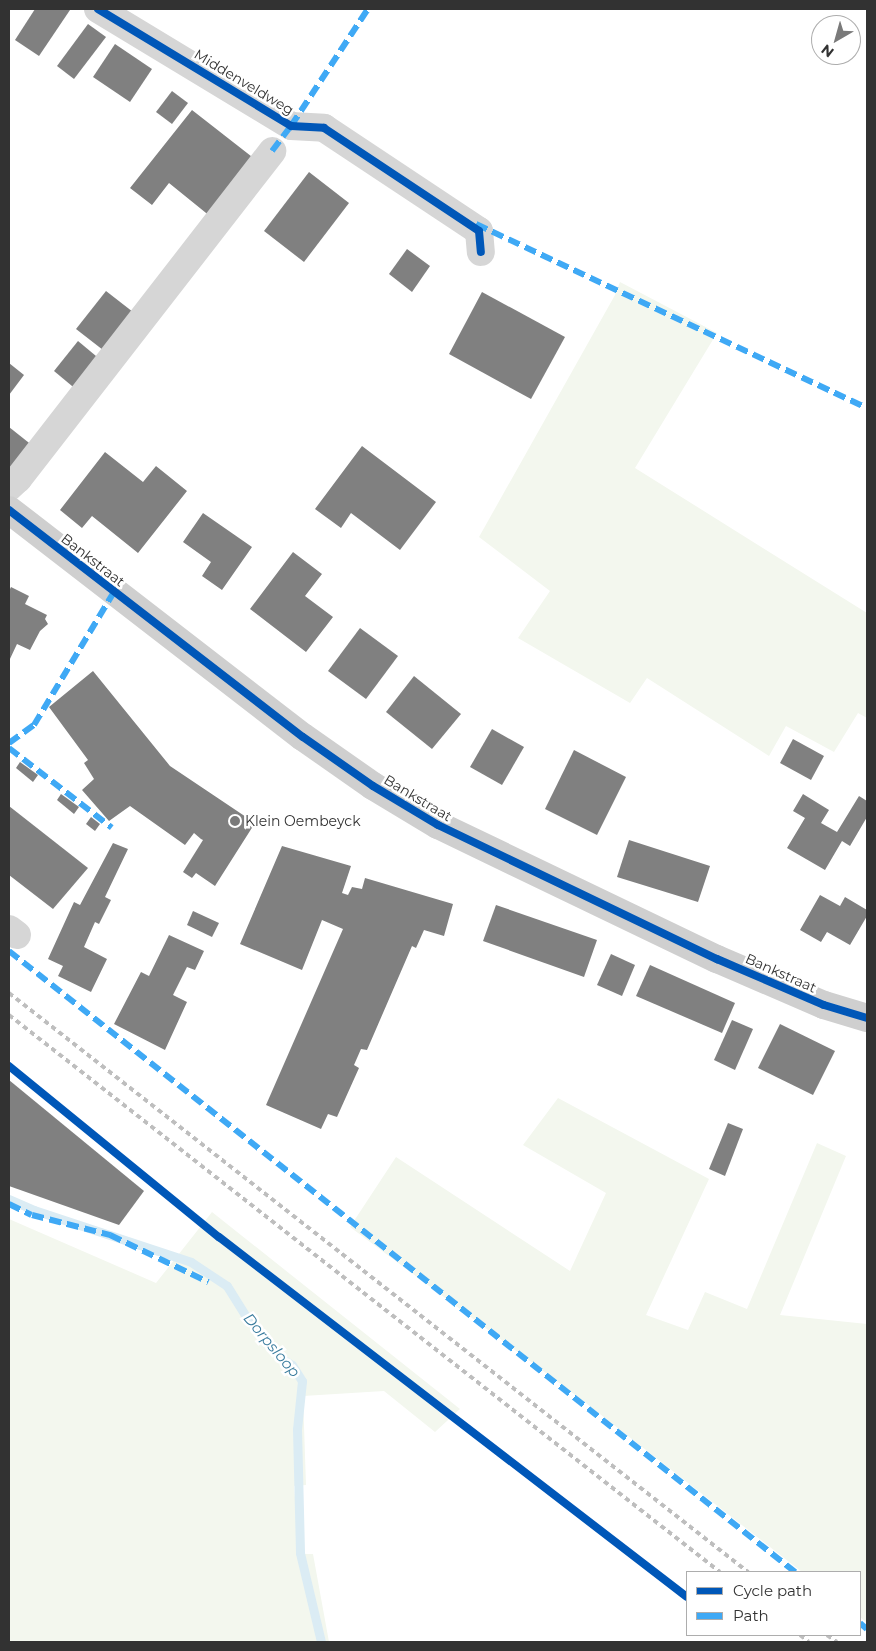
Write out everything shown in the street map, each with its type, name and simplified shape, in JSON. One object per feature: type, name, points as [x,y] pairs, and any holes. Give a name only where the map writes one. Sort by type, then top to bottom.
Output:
[{"type":"street","name":"Middenveldweg","points":[[98,9],[291,126],[324,128],[479,231],[481,252]]},
{"type":"street","points":[[9,487],[18,479],[272,151]]},
{"type":"street","name":"Bankstraat","points":[[9,510],[303,737],[373,786],[438,826],[717,958],[824,1005],[867,1018]]},
{"type":"shaded area","points":[[620,282],[717,333],[635,468],[867,613],[867,718],[858,713],[834,752],[786,726],[769,756],[647,678],[630,703],[518,638],[550,591],[479,537],[615,295]]},
{"type":"shaded area","points":[[558,1098],[709,1179],[646,1315],[688,1330],[705,1292],[747,1309],[817,1143],[846,1156],[780,1315],[867,1324],[867,1623],[861,1618],[861,1571],[801,1571],[582,1400],[350,1227],[396,1157],[570,1271],[606,1193],[523,1145]]},
{"type":"shaded area","points":[[212,1212],[460,1409],[435,1432],[384,1391],[303,1396],[306,1485],[294,1486],[300,1554],[313,1554],[329,1642],[9,1642],[9,1219],[156,1283]]},
{"type":"building","points":[[35,9],[70,10],[39,56],[15,40]]},
{"type":"building","points":[[88,24],[106,37],[74,79],[57,66]]},
{"type":"building","points":[[115,44],[152,69],[130,102],[93,77]]},
{"type":"building","points":[[172,91],[188,103],[172,124],[156,112]]},
{"type":"building","points":[[192,110],[256,160],[211,217],[169,183],[152,205],[130,188]]},
{"type":"building","points":[[309,172],[349,203],[304,262],[264,231]]},
{"type":"building","points":[[407,249],[430,266],[412,292],[389,274]]},
{"type":"building","points":[[106,291],[133,312],[103,350],[76,329]]},
{"type":"building","points":[[482,292],[565,337],[531,399],[449,354]]},
{"type":"building","points":[[78,341],[102,361],[78,391],[54,371]]},
{"type":"building","points":[[9,363],[24,375],[9,395]]},
{"type":"building","points":[[9,427],[38,450],[9,476]]},
{"type":"building","points":[[362,446],[436,502],[400,550],[351,513],[341,528],[315,509]]},
{"type":"building","points":[[105,452],[143,482],[156,466],[187,491],[138,553],[92,516],[82,528],[60,510]]},
{"type":"building","points":[[203,513],[252,547],[222,590],[202,576],[211,562],[183,542]]},
{"type":"building","points":[[293,552],[322,574],[305,596],[333,617],[306,652],[250,609]]},
{"type":"building","points":[[11,587],[29,596],[25,604],[47,615],[45,619],[48,624],[40,631],[30,650],[17,644],[9,661],[9,591]]},
{"type":"building","points":[[360,628],[398,656],[366,699],[328,671]]},
{"type":"building","points":[[93,671],[170,766],[255,823],[215,886],[196,873],[192,878],[183,872],[203,840],[194,833],[185,845],[130,806],[109,821],[82,790],[94,779],[84,763],[88,760],[49,707]]},
{"type":"building","points":[[414,676],[461,714],[432,749],[386,712]]},
{"type":"building","points":[[492,729],[524,747],[502,785],[470,767]]},
{"type":"building","points":[[793,739],[824,756],[811,780],[780,763]]},
{"type":"building","points":[[574,750],[626,777],[597,835],[545,809]]},
{"type":"building","points":[[20,762],[38,775],[33,782],[16,768]]},
{"type":"building","points":[[61,794],[79,807],[74,814],[57,800]]},
{"type":"building","points":[[803,794],[829,810],[821,823],[837,832],[859,796],[867,801],[867,817],[850,846],[842,841],[825,870],[787,848],[805,818],[793,811]]},
{"type":"building","points":[[9,806],[88,868],[53,909],[9,875]]},
{"type":"building","points":[[91,817],[100,824],[95,831],[86,824]]},
{"type":"building","points":[[629,840],[710,866],[698,902],[617,877]]},
{"type":"building","points":[[113,843],[128,849],[105,897],[111,900],[99,924],[95,922],[84,947],[107,959],[91,992],[58,976],[63,966],[48,959],[74,902],[80,905]]},
{"type":"building","points":[[282,846],[351,866],[342,893],[348,895],[352,887],[362,889],[365,878],[453,904],[444,936],[424,930],[416,948],[412,946],[367,1050],[361,1049],[354,1065],[359,1068],[337,1117],[328,1114],[321,1129],[266,1105],[343,929],[322,920],[302,970],[240,944]]},
{"type":"building","points":[[820,895],[840,906],[845,897],[867,910],[867,916],[850,945],[827,932],[821,942],[800,930]]},
{"type":"building","points":[[496,905],[597,940],[584,977],[483,941]]},
{"type":"building","points":[[193,911],[219,923],[212,937],[187,925]]},
{"type":"building","points":[[169,935],[204,951],[195,970],[187,967],[173,995],[187,1002],[165,1050],[114,1024],[141,972],[149,976]]},
{"type":"building","points":[[611,954],[635,965],[622,996],[597,985]]},
{"type":"building","points":[[650,965],[735,1003],[722,1033],[636,996]]},
{"type":"building","points":[[732,1020],[753,1029],[735,1070],[714,1060]]},
{"type":"building","points":[[780,1024],[835,1051],[813,1095],[758,1068]]},
{"type":"building","points":[[9,1080],[144,1191],[119,1225],[9,1186]]},
{"type":"building","points":[[728,1123],[743,1129],[725,1176],[709,1169]]},
{"type":"waterway","name":"Dorpsloop","points":[[9,1199],[34,1210],[191,1262],[227,1286],[248,1319],[284,1360],[292,1365],[302,1381],[297,1429],[300,1553],[321,1642]]},
{"type":"railway","points":[[9,993],[747,1571]]},
{"type":"railway","points":[[9,1015],[719,1571]]},
{"type":"railway","points":[[801,1636],[809,1642]]},
{"type":"railway","points":[[828,1636],[837,1642]]},
{"type":"marked path","points":[[272,151],[291,126],[368,9]]},
{"type":"marked path","points":[[476,224],[867,408]]},
{"type":"marked path","points":[[9,743],[34,725],[114,592]]},
{"type":"marked path","points":[[9,748],[112,828]]},
{"type":"marked path","points":[[9,951],[794,1571]]},
{"type":"marked path","points":[[9,1204],[32,1215],[110,1235],[208,1282]]},
{"type":"marked path","points":[[861,1624],[867,1629]]},
{"type":"cycle path","points":[[98,9],[291,126],[324,128],[479,231],[481,252]]},
{"type":"cycle path","points":[[9,510],[303,737],[373,786],[438,825],[717,959],[824,1005],[867,1018]]},
{"type":"cycle path","points":[[9,1066],[219,1237],[686,1596]]},
{"type":"place","name":"Klein Oembeyck","points":[[235,821]]}]
